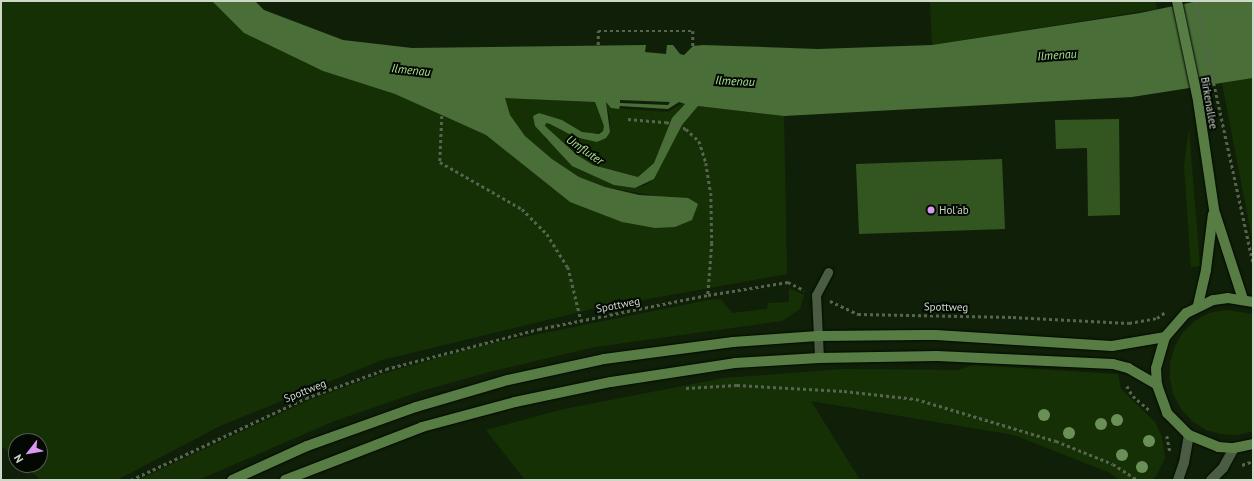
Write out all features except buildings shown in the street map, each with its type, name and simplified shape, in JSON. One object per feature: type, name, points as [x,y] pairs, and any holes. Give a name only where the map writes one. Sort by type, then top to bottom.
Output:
[{"type":"main road","name":"Birkenallee","points":[[1177,1],[1198,102],[1214,210],[1248,300]]},
{"type":"main road","name":"Birkenallee","points":[[1198,305],[1206,270],[1214,210]]},
{"type":"main road","points":[[1248,300],[1228,298],[1198,305],[1178,320],[1165,337],[1159,352],[1157,385],[1167,413],[1189,435],[1208,444],[1234,448],[1253,444]]},
{"type":"main road","points":[[232,480],[322,441],[416,407],[508,380],[604,359],[733,342],[818,336],[936,335],[1112,346],[1165,337]]},
{"type":"main road","points":[[286,480],[422,427],[515,402],[611,382],[735,363],[819,358],[937,356],[1113,364],[1128,368],[1157,385]]},
{"type":"street","points":[[1178,480],[1184,463],[1189,435]]},
{"type":"street","points":[[1212,480],[1223,468],[1234,448]]},
{"type":"lane","points":[[819,358],[816,295],[828,272]]},
{"type":"path","points":[[1196,1],[1217,104],[1253,263]]},
{"type":"path","points":[[598,45],[598,31],[693,31],[693,46]]},
{"type":"path","points":[[442,116],[440,162],[522,209],[547,234],[568,267],[581,320]]},
{"type":"path","points":[[628,118],[666,122],[686,130],[699,141],[706,163],[711,193],[712,243],[708,294]]},
{"type":"path","name":"Spottweg","points":[[131,480],[306,398],[386,369],[462,348],[581,320],[708,294],[788,282],[858,314],[1013,317],[1129,323]]},
{"type":"path","points":[[682,388],[737,385],[844,391],[916,399],[1056,441],[1113,464],[1138,480]]},
{"type":"shaded area","points":[[1,1],[212,1],[244,33],[323,71],[395,94],[486,135],[570,202],[662,197],[605,187],[579,177],[552,159],[525,136],[510,115],[505,98],[595,102],[604,126],[603,131],[591,134],[582,132],[562,120],[539,113],[545,139],[635,188],[646,185],[654,179],[682,125],[698,106],[784,116],[787,274],[592,309],[382,360],[220,426],[117,480],[41,480],[33,473],[48,473],[48,433],[8,433],[8,452],[1,446]]},
{"type":"shaded area","points":[[930,1],[1155,1],[1157,9],[932,45]]},
{"type":"shaded area","points":[[1253,78],[1253,244],[1222,83]]},
{"type":"shaded area","points":[[606,102],[612,108],[668,112],[682,103],[685,104],[672,118],[654,163],[638,177],[593,165],[577,155],[545,126],[546,123],[550,124],[575,137],[610,132],[610,118]]},
{"type":"shaded area","points":[[1189,129],[1200,266],[1191,267],[1184,166]]},
{"type":"shaded area","points":[[789,288],[804,295],[800,309],[782,321],[595,347],[493,371],[418,392],[332,422],[198,480],[138,480],[312,399],[385,373],[484,345],[708,300],[721,299],[732,313],[767,309],[768,303],[789,302]]},
{"type":"shaded area","points":[[1226,310],[1253,314],[1253,431],[1238,435],[1222,434],[1206,430],[1192,421],[1181,409],[1173,394],[1170,378],[1170,362],[1175,346],[1183,332],[1195,321],[1209,313]]},
{"type":"shaded area","points":[[973,365],[1118,374],[1121,389],[1155,422],[1162,437],[1165,458],[1156,476],[1152,480],[1120,480],[1108,472],[1014,435],[811,401],[860,480],[525,480],[486,430],[564,409],[724,378],[844,369],[958,370]]},
{"type":"water","name":"Ilmenau","points":[[212,1],[255,1],[264,10],[343,40],[412,48],[646,45],[645,52],[666,54],[667,45],[673,45],[680,54],[684,55],[693,46],[703,45],[818,49],[932,45],[1140,13],[1198,1],[1253,1],[1253,78],[1132,97],[784,116],[698,106],[682,125],[654,179],[635,188],[614,185],[572,166],[535,126],[533,116],[539,113],[562,120],[582,132],[599,134],[603,131],[604,126],[595,102],[505,98],[510,115],[525,136],[552,159],[579,177],[605,187],[639,195],[688,198],[698,204],[692,220],[675,227],[655,228],[622,222],[570,202],[486,135],[395,94],[323,71],[244,33]],"holes":[[[620,100],[669,102],[670,102],[668,105],[620,103]],[[606,102],[611,108],[619,109],[620,106],[668,109],[679,102],[685,104],[672,118],[654,163],[638,177],[593,165],[577,155],[545,126],[546,123],[550,124],[575,137],[597,142],[606,138],[610,132]]]},
{"type":"place","name":"Hol'ab","points":[[931,210]]},
{"type":"water label","name":"Umfluter","points":[[585,150]]}]
